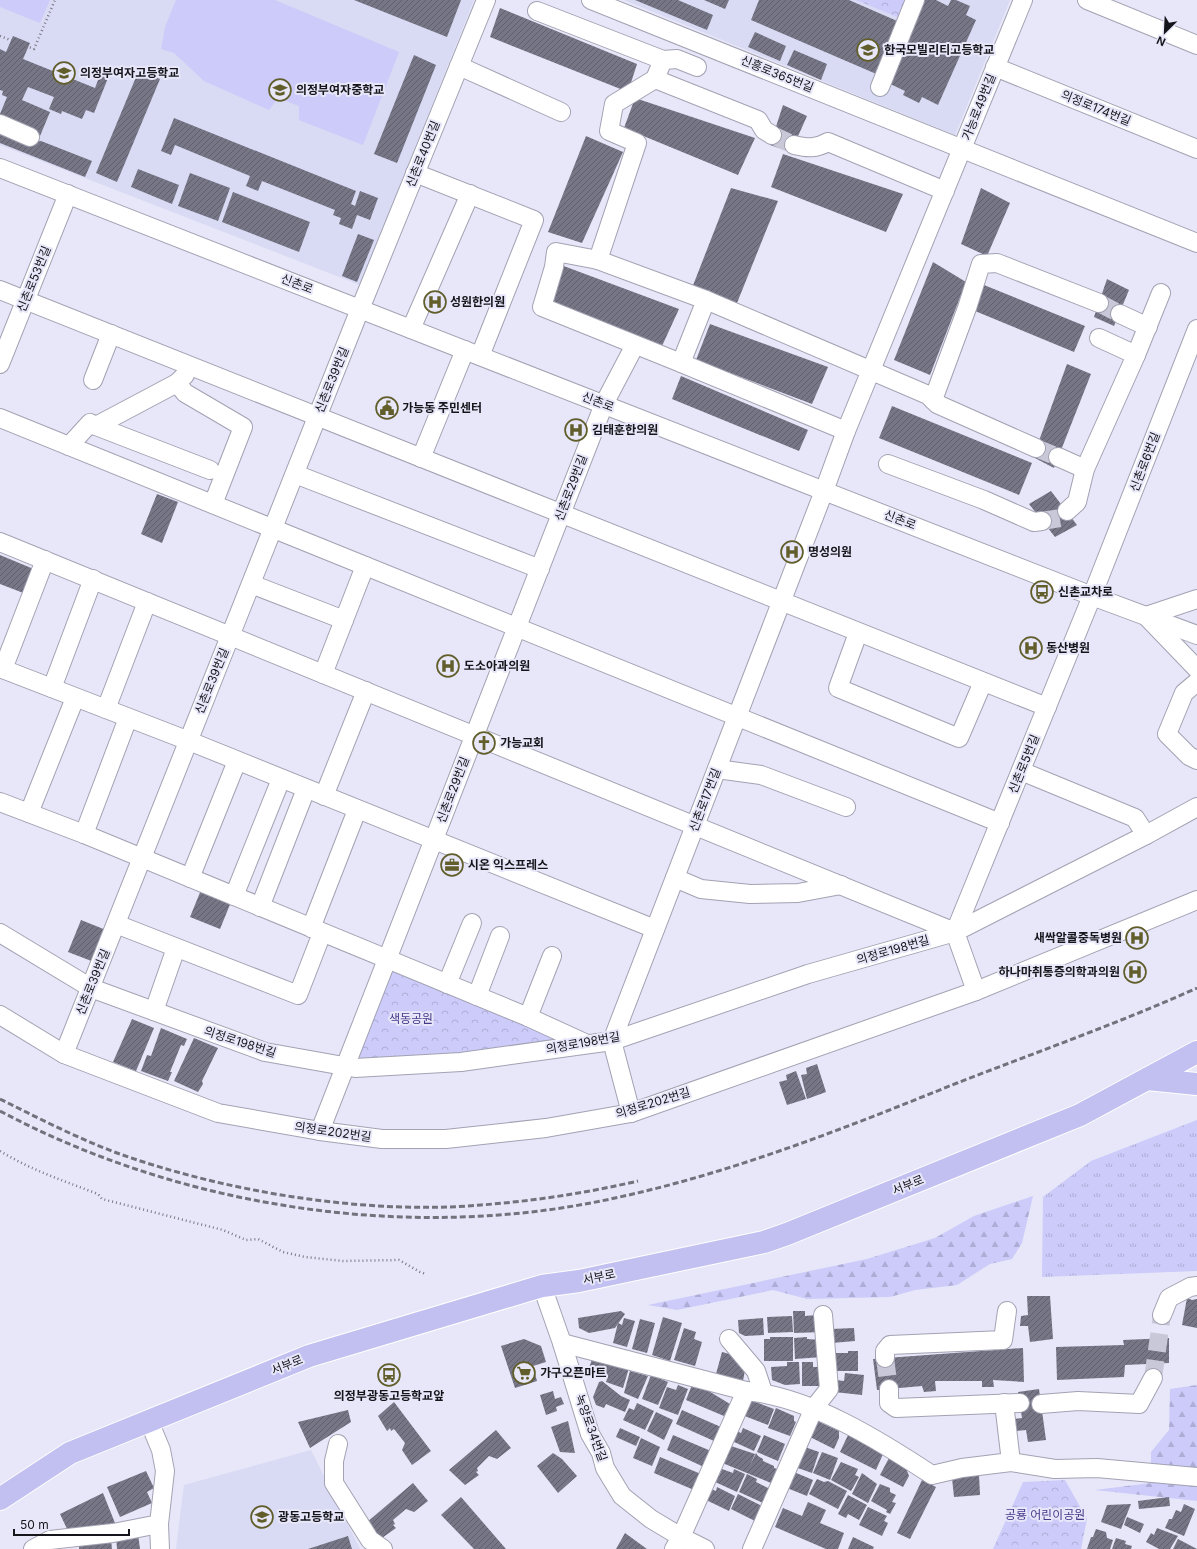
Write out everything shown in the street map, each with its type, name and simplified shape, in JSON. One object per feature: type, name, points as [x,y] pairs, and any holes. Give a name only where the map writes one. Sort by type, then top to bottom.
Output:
[{"type":"main road","name":"서부로","points":[[0,1499],[70,1453],[309,1356],[542,1286],[587,1280],[764,1242],[787,1234],[1080,1115],[1197,1052]]},
{"type":"main road","points":[[1147,1079],[1197,1084]]},
{"type":"street","name":"신촌로40번길","points":[[360,309],[486,0]]},
{"type":"street","name":"신흥로365번길","points":[[591,0],[1197,243]]},
{"type":"street","points":[[880,87],[915,0]]},
{"type":"street","name":"가능로49번길","points":[[869,371],[946,191],[962,148],[1023,0]]},
{"type":"street","points":[[1087,0],[1197,44]]},
{"type":"street","points":[[537,11],[664,60],[677,59],[697,67]]},
{"type":"street","points":[[598,260],[637,143],[609,131],[614,104],[655,79],[664,60]]},
{"type":"street","points":[[459,66],[561,112]]},
{"type":"street","name":"의정로174번길","points":[[995,67],[1197,149]]},
{"type":"street","points":[[655,79],[758,120],[764,130],[772,135]]},
{"type":"street","points":[[0,124],[30,137]]},
{"type":"street","points":[[794,145],[807,148],[819,148],[828,142],[946,191]]},
{"type":"street","name":"신촌로","points":[[0,168],[1092,596],[1197,635]]},
{"type":"street","points":[[415,173],[534,220],[473,353],[421,458]]},
{"type":"street","name":"신촌로53번길","points":[[0,364],[68,194]]},
{"type":"street","points":[[411,329],[470,194]]},
{"type":"street","points":[[846,431],[542,307],[554,267],[556,252],[598,260],[706,300],[928,396],[937,404],[1036,448]]},
{"type":"street","points":[[933,400],[967,308],[981,264],[997,263],[1099,303]]},
{"type":"street","points":[[0,290],[1047,707]]},
{"type":"street","points":[[1067,511],[1077,502],[1085,469],[1136,355],[1161,293]]},
{"type":"street","points":[[681,363],[706,300]]},
{"type":"street","name":"신촌로39번길","points":[[64,1054],[360,309]]},
{"type":"street","points":[[1120,314],[1148,327]]},
{"type":"street","name":"신촌로6번길","points":[[1092,596],[1191,360],[1197,328]]},
{"type":"street","points":[[93,380],[111,334]]},
{"type":"street","points":[[1099,338],[1136,355]]},
{"type":"street","name":"신촌로29번길","points":[[320,1131],[604,404],[635,345]]},
{"type":"street","points":[[96,426],[177,382],[193,367]]},
{"type":"street","name":"신촌로17번길","points":[[612,1041],[782,602],[869,371]]},
{"type":"street","points":[[177,382],[185,393],[242,427],[213,504]]},
{"type":"street","points":[[0,418],[1000,823]]},
{"type":"street","points":[[69,446],[90,423],[210,470]]},
{"type":"street","points":[[1058,457],[1085,469]]},
{"type":"street","points":[[888,464],[984,500],[1034,522],[1042,521]]},
{"type":"street","points":[[295,474],[540,570]]},
{"type":"street","points":[[0,542],[955,932],[976,990]]},
{"type":"street","points":[[45,560],[1,669],[189,741],[655,929]]},
{"type":"street","points":[[323,674],[365,566]]},
{"type":"street","points":[[52,688],[93,580]]},
{"type":"street","points":[[251,584],[344,620]]},
{"type":"street","name":"신촌로5번길","points":[[955,932],[1092,596]]},
{"type":"street","points":[[1197,599],[1146,616],[1197,669]]},
{"type":"street","points":[[106,709],[147,602]]},
{"type":"street","points":[[858,633],[838,688],[959,738],[983,682]]},
{"type":"street","points":[[1197,682],[1184,693],[1167,734],[1190,756],[1197,760]]},
{"type":"street","points":[[324,796],[366,692]]},
{"type":"street","points":[[29,813],[75,698]]},
{"type":"street","points":[[84,834],[128,718]]},
{"type":"street","points":[[190,878],[236,761]]},
{"type":"street","points":[[717,770],[761,775],[846,807]]},
{"type":"street","points":[[1021,771],[1135,818],[1146,835]]},
{"type":"street","points":[[234,896],[281,779]]},
{"type":"street","points":[[260,907],[306,789]]},
{"type":"street","points":[[0,802],[84,834],[317,930],[528,1017],[587,1044]]},
{"type":"street","name":"의정로198번길","points":[[0,933],[91,988],[265,1052],[345,1066],[378,1067],[461,1062],[612,1041],[808,974],[955,932],[1146,835],[1197,807]]},
{"type":"street","points":[[116,924],[298,995],[317,930],[357,810]]},
{"type":"street","points":[[675,878],[701,889],[750,894],[798,893],[841,886]]},
{"type":"street","name":"의정로202번길","points":[[0,1014],[64,1054],[218,1112],[320,1131],[382,1139],[446,1139],[546,1128],[631,1112],[976,990],[1197,900]]},
{"type":"street","points":[[447,984],[472,923]]},
{"type":"street","points":[[477,996],[500,936]]},
{"type":"street","points":[[154,1011],[176,948]]},
{"type":"street","points":[[528,1017],[552,956]]},
{"type":"street","points":[[612,1041],[631,1112]]},
{"type":"street","name":"녹양로34번길","points":[[542,1286],[562,1343],[590,1434],[601,1453],[605,1468],[615,1485],[622,1496],[651,1518],[678,1543],[706,1549]]},
{"type":"street","points":[[1162,1315],[1169,1298],[1190,1287],[1197,1286]]},
{"type":"street","points":[[885,1358],[885,1351],[890,1345],[1003,1340],[1007,1311]]},
{"type":"street","points":[[752,1549],[814,1408],[829,1388],[823,1315]]},
{"type":"street","points":[[678,1543],[754,1392],[756,1371],[729,1339]]},
{"type":"street","points":[[562,1343],[814,1408],[903,1455],[932,1475],[962,1468],[1011,1462],[1055,1469],[1097,1468],[1197,1477]]},
{"type":"street","points":[[1041,1404],[1078,1401],[1139,1404],[1153,1378]]},
{"type":"street","points":[[889,1389],[889,1403],[896,1408],[1012,1403],[1011,1462]]},
{"type":"street","points":[[150,1421],[161,1450],[164,1471],[159,1524],[160,1549]]},
{"type":"street","points":[[338,1444],[334,1461],[334,1483],[370,1540],[383,1549]]},
{"type":"street","points":[[33,1549],[50,1540],[114,1533],[159,1524]]},
{"type":"path","points":[[0,36],[34,49],[55,0]]},
{"type":"path","points":[[15,56],[20,44]]},
{"type":"path","points":[[0,1151],[49,1176],[98,1194],[102,1199],[223,1230],[246,1240],[258,1239],[283,1252],[305,1257],[343,1261],[398,1260],[426,1274]]},
{"type":"shaded area","name":"의정부여자중학교","points":[[0,0],[474,0],[360,285],[0,145]]},
{"type":"shaded area","name":"한국모빌리티고등학교","points":[[624,0],[1010,0],[955,135]]},
{"type":"shaded area","name":"광동고등학교","points":[[311,1450],[360,1549],[176,1549],[184,1485]]},
{"type":"green space","points":[[0,0],[50,0],[40,23],[0,7]]},
{"type":"green space","points":[[176,0],[275,0],[399,52],[363,145],[299,120],[299,106],[278,98],[269,110],[204,81],[174,53],[161,49],[165,27]]},
{"type":"green space","points":[[856,0],[907,0],[900,18]]},
{"type":"green space","name":"색동공원","points":[[389,966],[569,1039],[493,1052],[349,1059]]},
{"type":"green space","points":[[1197,1120],[1197,1271],[1042,1277],[1043,1197],[1091,1161]]},
{"type":"green space","points":[[1033,1196],[1022,1243],[1012,1259],[990,1264],[957,1285],[915,1290],[890,1297],[807,1299],[773,1290],[677,1310],[648,1305],[867,1259],[935,1238],[974,1216]]},
{"type":"green space","points":[[1197,1385],[1197,1501],[1095,1490],[1151,1483],[1151,1452],[1169,1430],[1170,1389]]},
{"type":"green space","name":"공룡 어린이공원","points":[[1065,1480],[1087,1519],[1081,1549],[993,1549],[1023,1482]]},
{"type":"building","points":[[354,0],[461,0],[447,37]]},
{"type":"building","points":[[635,0],[678,0],[713,15],[707,30]]},
{"type":"building","points":[[704,0],[729,0],[725,9]]},
{"type":"building","points":[[759,0],[849,0],[904,24],[881,76],[751,20]]},
{"type":"building","points":[[924,0],[936,0],[948,6],[951,0],[956,0],[970,6],[966,15],[976,20],[938,105],[922,97],[919,103],[903,95],[905,91],[886,82]]},
{"type":"building","points":[[500,8],[637,64],[628,92],[490,37]]},
{"type":"building","points":[[755,32],[786,46],[780,61],[748,47]]},
{"type":"building","points":[[13,36],[30,43],[23,59],[95,88],[100,75],[108,78],[94,113],[86,110],[82,119],[62,111],[61,114],[49,109],[54,97],[28,87],[22,100],[50,112],[40,136],[0,119],[0,114],[7,97],[2,95],[3,91],[0,90],[0,49],[6,52]]},
{"type":"building","points":[[794,50],[827,64],[821,80],[787,65]]},
{"type":"building","points":[[414,55],[436,65],[397,163],[374,154]]},
{"type":"building","points":[[139,70],[160,79],[117,182],[96,173]]},
{"type":"building","points":[[635,98],[755,138],[738,175],[624,128]]},
{"type":"building","points":[[783,105],[807,116],[791,152],[770,145]]},
{"type":"building","points":[[174,118],[356,191],[351,204],[355,206],[360,191],[378,198],[370,220],[357,215],[352,229],[339,224],[341,218],[333,215],[335,210],[262,181],[258,191],[246,186],[250,176],[175,145],[171,155],[161,151]]},
{"type":"building","points":[[0,130],[31,142],[41,141],[92,161],[85,177],[0,143]]},
{"type":"building","points":[[586,136],[623,152],[582,243],[548,232]]},
{"type":"building","points":[[783,154],[903,194],[886,232],[771,187]]},
{"type":"building","points":[[138,169],[179,185],[172,204],[131,187]]},
{"type":"building","points":[[190,173],[230,188],[218,221],[178,206]]},
{"type":"building","points":[[731,188],[778,201],[737,303],[692,288]]},
{"type":"building","points":[[981,188],[1010,203],[987,256],[961,244]]},
{"type":"building","points":[[233,192],[310,222],[299,252],[222,222]]},
{"type":"building","points":[[358,234],[374,240],[357,282],[342,276]]},
{"type":"building","points":[[933,262],[966,282],[930,375],[894,360]]},
{"type":"building","points":[[561,265],[679,309],[662,346],[547,302]]},
{"type":"building","points":[[1107,279],[1129,290],[1114,326],[1094,317]]},
{"type":"building","points":[[984,285],[1085,326],[1074,352],[975,311]]},
{"type":"building","points":[[710,324],[828,367],[812,404],[696,360]]},
{"type":"building","points":[[1067,364],[1091,374],[1054,468],[1033,457]]},
{"type":"building","points":[[681,376],[808,430],[799,451],[672,399]]},
{"type":"building","points":[[892,406],[1032,463],[1019,495],[879,438]]},
{"type":"building","points":[[1051,491],[1077,525],[1055,537],[1029,504]]},
{"type":"building","points":[[157,494],[178,502],[162,543],[141,534]]},
{"type":"building","points":[[0,555],[36,570],[26,594],[0,584]]},
{"type":"building","points":[[201,890],[231,902],[220,929],[190,917]]},
{"type":"building","points":[[81,920],[106,930],[94,962],[68,952]]},
{"type":"building","points":[[132,1019],[154,1028],[136,1071],[113,1062]]},
{"type":"building","points":[[161,1028],[187,1039],[184,1046],[181,1045],[168,1081],[141,1071],[147,1055],[151,1056]]},
{"type":"building","points":[[194,1038],[218,1048],[202,1081],[203,1084],[198,1092],[174,1081]]},
{"type":"building","points":[[817,1064],[826,1092],[807,1099],[801,1075],[807,1074],[806,1068]]},
{"type":"building","points":[[796,1071],[806,1099],[787,1105],[779,1082],[787,1080],[786,1075]]},
{"type":"building","points":[[1027,1296],[1050,1296],[1053,1339],[1030,1342],[1028,1326],[1020,1326],[1021,1316],[1028,1315]]},
{"type":"building","points":[[1187,1298],[1192,1300],[1197,1299],[1197,1328],[1182,1325]]},
{"type":"building","points":[[621,1311],[625,1314],[615,1328],[589,1333],[579,1328],[578,1318]]},
{"type":"building","points":[[793,1311],[805,1311],[805,1316],[816,1315],[823,1332],[794,1333]]},
{"type":"building","points":[[792,1316],[793,1332],[768,1333],[767,1317]]},
{"type":"building","points":[[663,1317],[682,1323],[670,1361],[652,1355]]},
{"type":"building","points":[[624,1318],[635,1321],[627,1347],[613,1343],[618,1323],[622,1325]]},
{"type":"building","points":[[763,1318],[764,1335],[745,1336],[739,1333],[738,1320]]},
{"type":"building","points":[[640,1319],[655,1323],[647,1353],[632,1349]]},
{"type":"building","points":[[684,1328],[696,1332],[694,1339],[702,1342],[695,1366],[674,1360]]},
{"type":"building","points":[[854,1328],[855,1341],[832,1343],[831,1329]]},
{"type":"building","points":[[770,1337],[793,1337],[793,1361],[764,1361],[764,1339],[770,1339]]},
{"type":"building","points":[[807,1337],[807,1339],[821,1340],[822,1357],[795,1359],[794,1338]]},
{"type":"building","points":[[1169,1338],[1169,1363],[1125,1365],[1124,1377],[1057,1380],[1056,1347],[1124,1345],[1123,1340]]},
{"type":"building","points":[[524,1339],[541,1346],[546,1362],[533,1366],[537,1381],[515,1388],[501,1346]]},
{"type":"building","points":[[1023,1348],[1024,1382],[993,1380],[994,1387],[982,1387],[982,1381],[935,1381],[936,1391],[924,1392],[922,1386],[877,1390],[873,1359]]},
{"type":"building","points":[[848,1351],[858,1351],[858,1371],[834,1371],[836,1353],[848,1353]]},
{"type":"building","points":[[722,1352],[737,1356],[745,1370],[743,1381],[716,1374]]},
{"type":"building","points":[[592,1359],[629,1368],[623,1388],[606,1382],[607,1379],[601,1377],[603,1373],[589,1368]]},
{"type":"building","points":[[787,1362],[799,1362],[800,1384],[785,1385],[772,1380],[771,1367],[787,1366]]},
{"type":"building","points":[[802,1362],[813,1362],[813,1367],[822,1367],[822,1386],[802,1386]]},
{"type":"building","points":[[630,1371],[648,1376],[638,1399],[624,1393]]},
{"type":"building","points":[[845,1373],[864,1375],[862,1395],[834,1392],[836,1380],[844,1381]]},
{"type":"building","points":[[651,1375],[668,1382],[658,1405],[642,1399]]},
{"type":"building","points":[[602,1381],[621,1396],[630,1400],[625,1412],[606,1404],[604,1408],[596,1405],[593,1397],[599,1382]]},
{"type":"building","points":[[678,1385],[688,1389],[678,1415],[659,1408],[667,1387],[676,1390]]},
{"type":"building","points":[[692,1385],[707,1390],[730,1404],[724,1416],[686,1400]]},
{"type":"building","points":[[1039,1389],[1046,1440],[1028,1442],[1026,1430],[1015,1431],[1013,1419],[1022,1418],[1018,1392]]},
{"type":"building","points":[[553,1391],[555,1399],[561,1397],[564,1404],[556,1407],[557,1411],[546,1415],[540,1395]]},
{"type":"building","points":[[748,1399],[774,1409],[768,1425],[742,1415]]},
{"type":"building","points":[[394,1402],[431,1451],[412,1465],[402,1450],[405,1443],[394,1429],[391,1431],[390,1428],[387,1431],[378,1416]]},
{"type":"building","points":[[637,1403],[654,1411],[645,1430],[623,1420],[629,1408],[634,1410]]},
{"type":"building","points":[[776,1408],[794,1416],[794,1421],[796,1422],[790,1436],[768,1428]]},
{"type":"building","points":[[348,1410],[351,1422],[310,1448],[298,1422]]},
{"type":"building","points":[[682,1410],[721,1427],[714,1441],[676,1424]]},
{"type":"building","points":[[656,1412],[673,1420],[664,1440],[647,1431]]},
{"type":"building","points":[[813,1419],[839,1431],[839,1438],[834,1449],[806,1435]]},
{"type":"building","points":[[568,1421],[575,1453],[560,1452],[551,1427]]},
{"type":"building","points":[[620,1428],[640,1437],[636,1446],[616,1437]]},
{"type":"building","points":[[743,1428],[761,1436],[754,1451],[732,1441],[736,1431],[741,1433]]},
{"type":"building","points":[[496,1430],[511,1448],[497,1459],[489,1456],[477,1468],[478,1471],[476,1472],[479,1475],[465,1485],[449,1470]]},
{"type":"building","points":[[849,1433],[866,1441],[864,1444],[883,1454],[876,1470],[840,1452]]},
{"type":"building","points":[[673,1435],[711,1451],[704,1467],[667,1450]]},
{"type":"building","points":[[764,1435],[785,1444],[778,1461],[757,1452]]},
{"type":"building","points":[[641,1438],[660,1447],[652,1466],[633,1458]]},
{"type":"building","points":[[731,1446],[755,1454],[749,1468],[756,1453],[763,1459],[763,1461],[774,1466],[774,1468],[777,1469],[771,1483],[720,1462]]},
{"type":"building","points":[[802,1446],[819,1452],[812,1473],[795,1467]]},
{"type":"building","points":[[822,1452],[838,1458],[830,1480],[813,1473]]},
{"type":"building","points":[[553,1453],[562,1459],[577,1476],[558,1493],[537,1466]]},
{"type":"building","points":[[660,1457],[701,1474],[694,1490],[654,1473]]},
{"type":"building","points":[[889,1458],[906,1468],[909,1476],[903,1487],[880,1475]]},
{"type":"building","points":[[841,1462],[858,1469],[855,1475],[859,1477],[851,1491],[831,1480]]},
{"type":"building","points":[[722,1469],[733,1473],[734,1469],[745,1474],[737,1492],[713,1481],[716,1474],[719,1476]]},
{"type":"building","points":[[146,1471],[154,1488],[147,1492],[152,1503],[120,1517],[107,1487]]},
{"type":"building","points":[[794,1472],[813,1480],[807,1496],[787,1488]]},
{"type":"building","points":[[862,1473],[877,1484],[868,1503],[852,1494]]},
{"type":"building","points":[[747,1474],[757,1479],[756,1482],[770,1489],[763,1503],[739,1492]]},
{"type":"building","points":[[979,1475],[980,1495],[954,1497],[952,1478]]},
{"type":"building","points":[[817,1479],[824,1482],[828,1481],[847,1491],[838,1509],[809,1494]]},
{"type":"building","points":[[922,1480],[936,1487],[910,1539],[897,1533]]},
{"type":"building","points":[[413,1483],[428,1501],[414,1512],[406,1509],[393,1520],[395,1524],[393,1525],[396,1528],[382,1538],[366,1523]]},
{"type":"building","points":[[880,1484],[890,1488],[890,1492],[896,1495],[892,1502],[896,1503],[890,1514],[886,1512],[887,1510],[871,1501]]},
{"type":"building","points":[[717,1487],[735,1496],[729,1511],[704,1499],[709,1488],[716,1491]]},
{"type":"building","points":[[103,1493],[115,1523],[68,1531],[60,1514]]},
{"type":"building","points":[[738,1494],[762,1506],[755,1521],[731,1509]]},
{"type":"building","points":[[848,1495],[867,1505],[859,1520],[848,1514],[846,1518],[838,1514]]},
{"type":"building","points":[[461,1497],[506,1549],[474,1549],[441,1515]]},
{"type":"building","points":[[1169,1497],[1170,1506],[1139,1509],[1138,1501]]},
{"type":"building","points":[[808,1502],[826,1510],[820,1523],[844,1533],[838,1549],[826,1549],[775,1527],[783,1508],[802,1516]]},
{"type":"building","points":[[1131,1504],[1121,1529],[1101,1522],[1107,1505]]},
{"type":"building","points":[[1184,1504],[1195,1509],[1184,1536],[1165,1528],[1169,1519],[1172,1519],[1176,1510],[1181,1512]]},
{"type":"building","points":[[868,1507],[887,1516],[884,1521],[888,1523],[882,1536],[859,1525]]},
{"type":"building","points":[[1127,1517],[1144,1524],[1140,1533],[1124,1525]]},
{"type":"building","points":[[1157,1528],[1178,1536],[1170,1549],[1159,1549],[1146,1542],[1151,1533],[1154,1535]]},
{"type":"building","points":[[1096,1529],[1106,1532],[1107,1538],[1113,1540],[1110,1549],[1087,1549],[1091,1537],[1093,1537]]},
{"type":"building","points":[[625,1533],[647,1549],[616,1549]]},
{"type":"building","points":[[138,1534],[140,1549],[117,1549],[116,1536]]},
{"type":"building","points":[[348,1536],[352,1549],[308,1549]]},
{"type":"building","points":[[853,1537],[874,1547],[873,1549],[848,1549]]},
{"type":"building","points":[[1116,1538],[1126,1541],[1125,1544],[1132,1546],[1131,1549],[1112,1549]]},
{"type":"building","points":[[1178,1539],[1197,1549],[1173,1549]]},
{"type":"building","points":[[111,1540],[112,1549],[79,1549],[79,1543]]},
{"type":"tunnel","points":[[772,135],[794,145]]},
{"type":"tunnel","points":[[1099,303],[1120,314]]},
{"type":"tunnel","points":[[1036,448],[1058,457]]},
{"type":"tunnel","points":[[1042,521],[1060,518],[1067,511]]},
{"type":"tunnel","points":[[1153,1378],[1162,1315]]},
{"type":"tunnel","points":[[885,1358],[889,1389]]},
{"type":"railway","points":[[0,1111],[66,1143],[135,1169],[206,1189],[279,1205],[353,1214],[427,1217],[501,1215],[574,1206],[624,1196],[673,1184],[769,1155],[1078,1037],[1197,988]]},
{"type":"railway","points":[[0,1099],[102,1147],[159,1167],[204,1179],[297,1197],[391,1207],[481,1205],[540,1199],[638,1181]]},
{"type":"place","name":"한국모빌리티고등학교","points":[[868,50]]},
{"type":"place","name":"의정부여자고등학교","points":[[64,73]]},
{"type":"place","name":"의정부여자중학교","points":[[280,90]]},
{"type":"place","name":"성원한의원","points":[[435,302]]},
{"type":"place","name":"가능동 주민센터","points":[[387,408]]},
{"type":"place","name":"김태훈한의원","points":[[576,430]]},
{"type":"place","name":"명성의원","points":[[792,552]]},
{"type":"place","name":"신촌교차로","points":[[1042,592]]},
{"type":"place","name":"동산병원","points":[[1031,648]]},
{"type":"place","name":"도소아과의원","points":[[448,666]]},
{"type":"place","name":"가능교회","points":[[484,743]]},
{"type":"place","name":"시온 익스프레스","points":[[452,865]]},
{"type":"place","name":"새싹알콜중독병원","points":[[1137,938]]},
{"type":"place","name":"하나마취통증의학과의원","points":[[1135,972]]},
{"type":"place","name":"가구오픈마트","points":[[524,1373]]},
{"type":"place","name":"의정부광동고등학교앞","points":[[389,1375]]},
{"type":"place","name":"광동고등학교","points":[[262,1517]]}]
